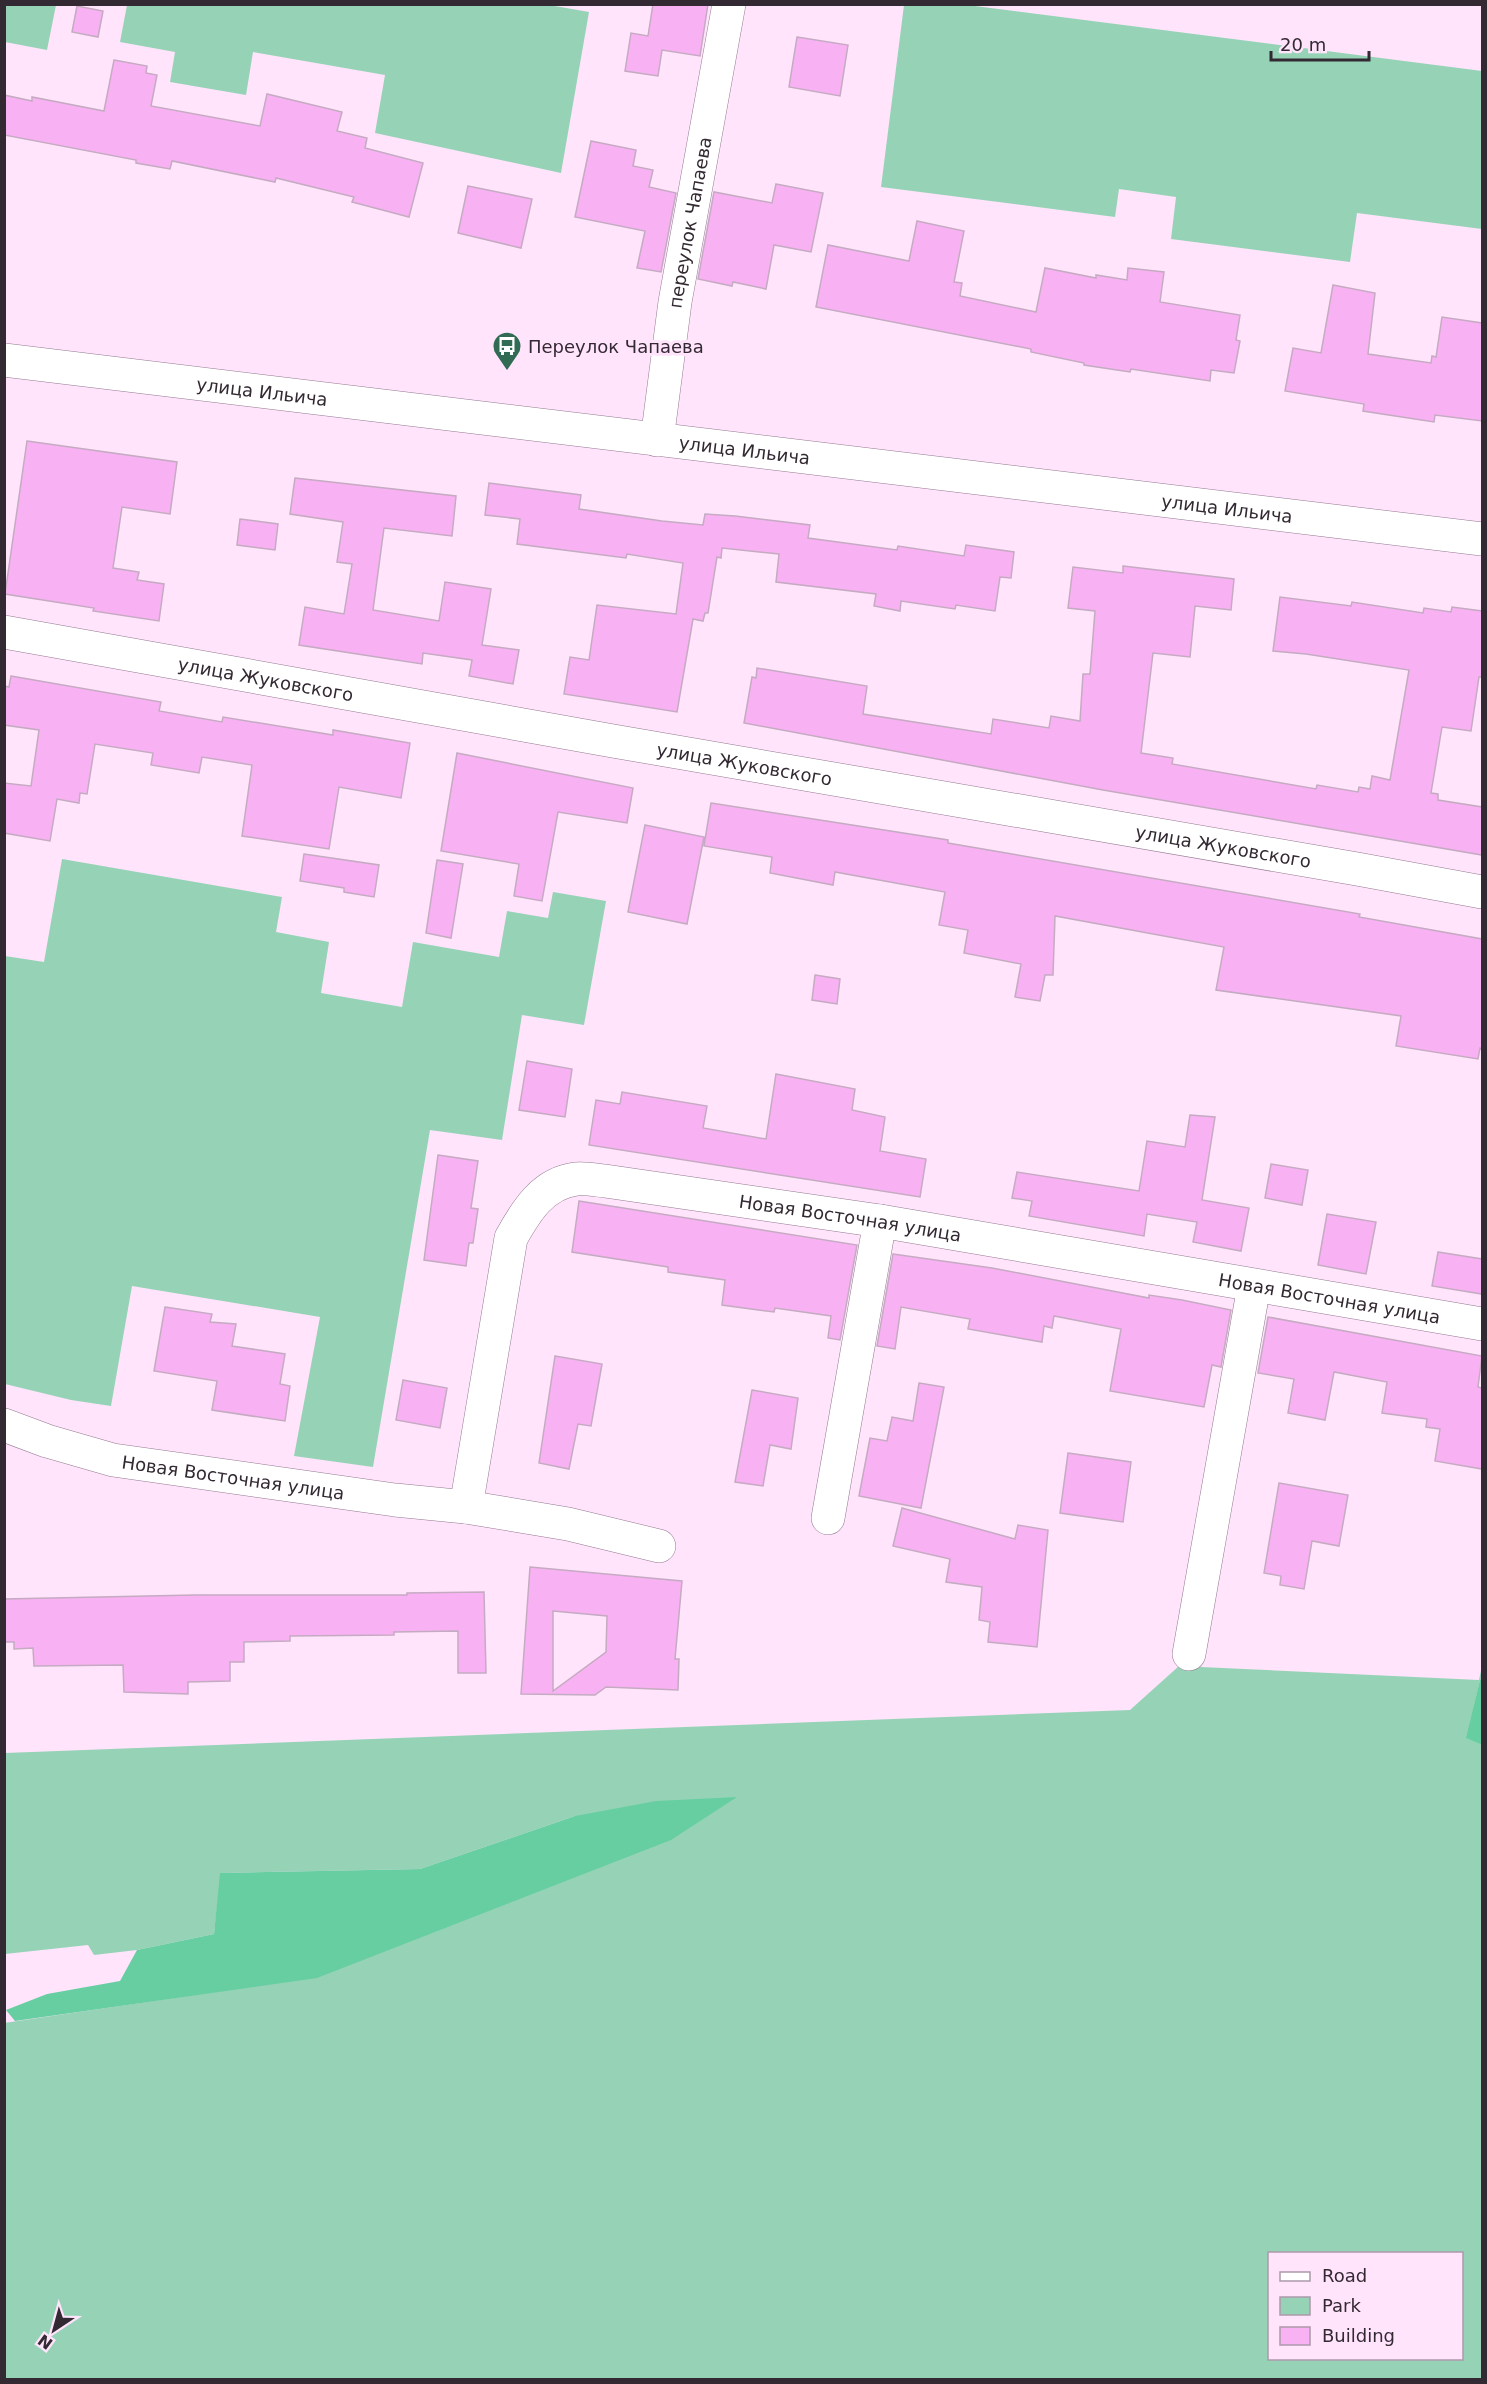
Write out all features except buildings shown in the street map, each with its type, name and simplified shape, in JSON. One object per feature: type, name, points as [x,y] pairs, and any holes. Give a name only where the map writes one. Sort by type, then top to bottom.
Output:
[{"type":"street","name":"переулок Чапаева","points":[[657,440],[675,302],[729,4]]},
{"type":"street","name":"улица Ильича","points":[[4,360],[1482,539]]},
{"type":"street","name":"улица Жуковского","points":[[4,632],[613,741],[1482,892]]},
{"type":"street","name":"Новая Восточная улица","points":[[466,1507],[511,1238],[528,1208],[554,1185],[576,1179],[605,1181],[880,1221],[1482,1324]]},
{"type":"street","points":[[828,1518],[880,1221]]},
{"type":"street","points":[[1190,1654],[1254,1286]]},
{"type":"street","name":"Новая Восточная улица","points":[[4,1425],[47,1442],[113,1460],[395,1500],[466,1507],[568,1524],[659,1546]]},
{"type":"green space","points":[[4,5],[56,5],[47,50],[5,42]]},
{"type":"green space","points":[[127,5],[549,5],[589,12],[561,173],[375,133],[385,75],[253,52],[246,95],[170,82],[175,52],[120,42]]},
{"type":"green space","points":[[904,5],[967,5],[1482,71],[1482,229],[1357,213],[1350,262],[1171,239],[1176,197],[1119,189],[1115,217],[881,187]]},
{"type":"green space","points":[[62,859],[282,897],[276,932],[329,942],[321,993],[402,1007],[413,942],[499,957],[507,911],[548,918],[553,892],[606,901],[584,1025],[522,1015],[502,1140],[430,1130],[373,1467],[294,1456],[320,1317],[132,1286],[111,1406],[71,1400],[5,1384],[5,956],[44,962]]},
{"type":"green space","points":[[1179,1666],[1479,1680],[1482,1666],[1482,1680],[1480,1680],[1467,1738],[1482,1745],[1482,2379],[5,2379],[4,2023],[317,1977],[575,1816],[420,1869],[221,1873],[214,1934],[137,1950],[94,1955],[88,1945],[5,1954],[5,1753],[1130,1710]]},
{"type":"green space","points":[[1480,1680],[1482,1680],[1482,1745],[1466,1738]]},
{"type":"green space","points":[[737,1797],[671,1840],[317,1978],[15,2021],[6,2010],[47,1994],[120,1981],[137,1950],[214,1934],[220,1873],[420,1869],[575,1816],[656,1801]]},
{"type":"place","name":"Переулок Чапаева","points":[[507,372]]}]
